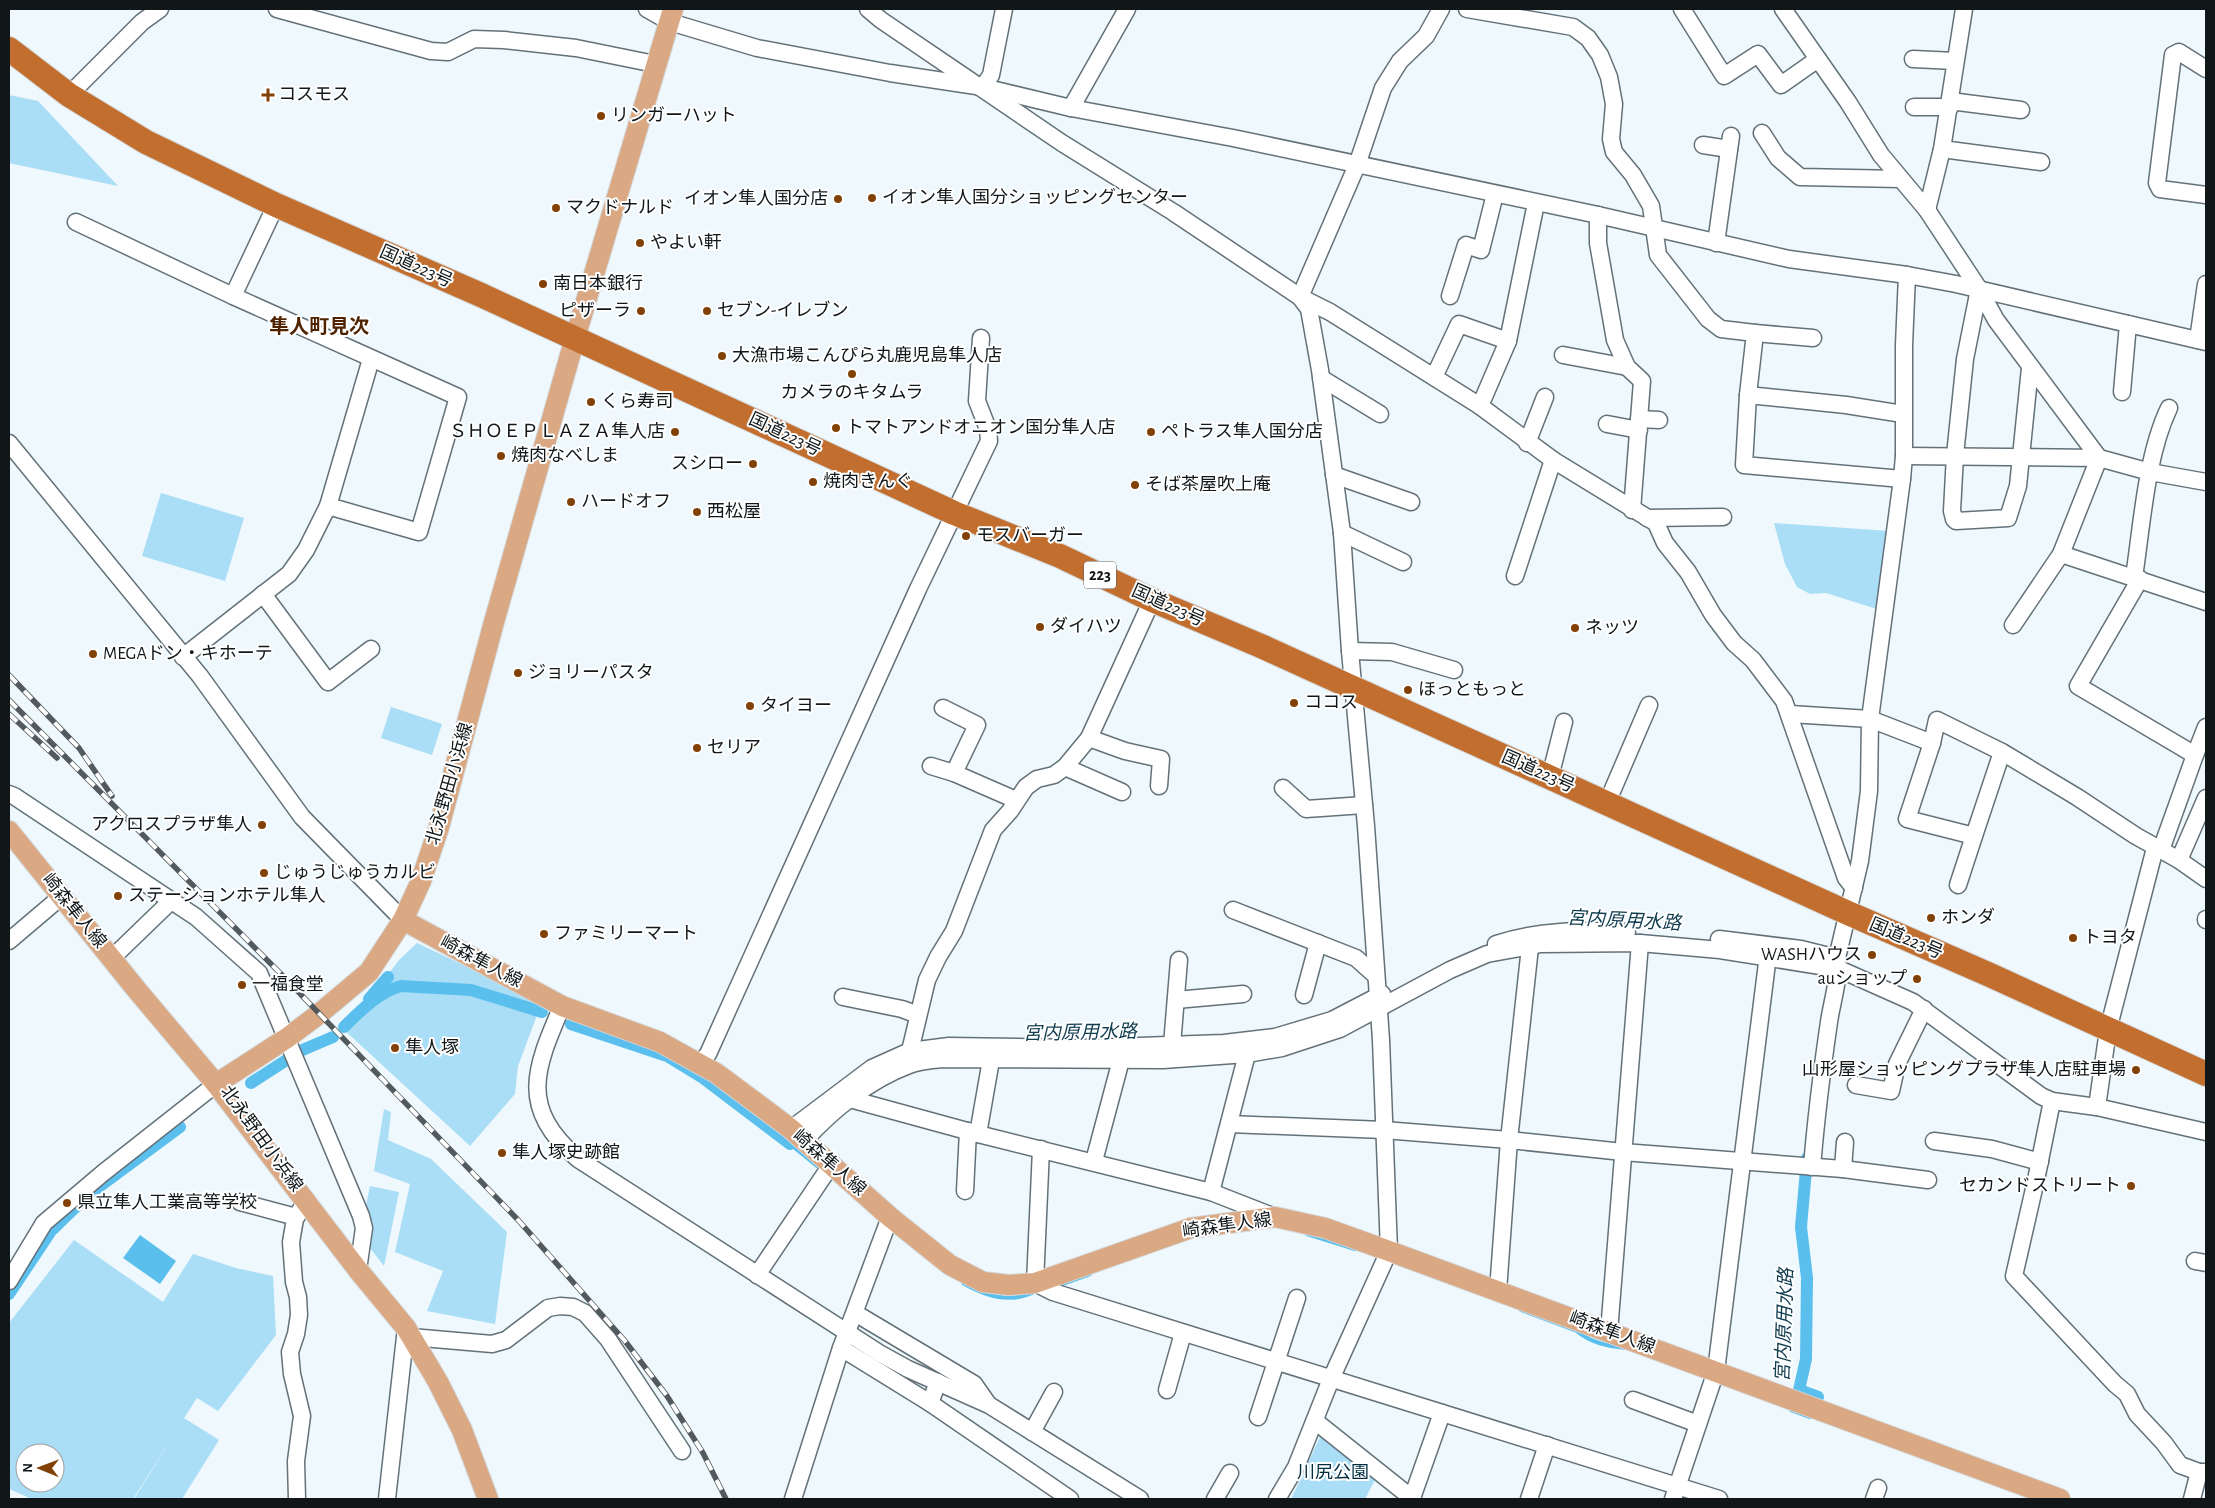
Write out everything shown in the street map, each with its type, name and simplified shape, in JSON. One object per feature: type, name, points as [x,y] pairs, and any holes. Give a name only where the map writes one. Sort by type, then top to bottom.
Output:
[{"type":"highway","name":"国道223号","points":[[9,49],[68,95],[146,142],[276,205],[574,338],[954,512],[1060,556],[1152,600],[1607,802],[2206,1074]]},
{"type":"main road","name":"北永野田小浜線","points":[[488,1499],[462,1430],[438,1382],[409,1332],[358,1270],[301,1209],[216,1084],[287,1038],[369,972],[403,920],[421,881],[440,827],[494,622],[574,338],[671,15]]},
{"type":"main road","name":"崎森隼人線","points":[[9,831],[216,1084]]},
{"type":"main road","name":"崎森隼人線","points":[[403,920],[562,1006],[652,1038],[716,1073],[797,1135],[890,1217],[950,1265],[983,1282],[1009,1286],[1035,1283],[1191,1228],[1275,1217],[1325,1228],[2060,1499]]},
{"type":"street","points":[[68,95],[142,22],[160,9]]},
{"type":"street","points":[[277,9],[431,51],[448,52],[474,39],[504,40],[576,48],[656,64]]},
{"type":"street","points":[[647,9],[671,15],[756,48],[890,74],[983,88],[1071,108],[1200,132],[1598,215],[1789,260],[1907,275],[1979,289],[2202,341],[2206,284]]},
{"type":"street","points":[[868,9],[881,20],[1062,143],[1173,212],[1300,297],[1330,312],[1480,406],[1527,443],[1656,523],[1665,543],[1688,572],[1713,615],[1734,643],[1758,667],[1784,701],[1846,878],[1854,888]]},
{"type":"street","points":[[983,88],[991,75],[1004,9]]},
{"type":"street","points":[[1071,108],[1127,9]]},
{"type":"street","points":[[1300,297],[1357,165],[1383,88],[1400,61],[1426,36],[1442,9]]},
{"type":"street","points":[[1467,9],[1572,27],[1588,38],[1600,54],[1609,77],[1614,104],[1611,139],[1614,152],[1633,175],[1651,206],[1658,256],[1708,319],[1721,329],[1755,334],[1813,338]]},
{"type":"street","points":[[1682,9],[1724,76],[1758,54],[1781,86],[1818,59]]},
{"type":"street","points":[[1783,9],[1881,155],[1927,210],[1979,289],[1996,320],[2099,458]]},
{"type":"street","points":[[1927,210],[1942,149],[1964,9]]},
{"type":"street","points":[[2206,69],[2178,52],[2173,55],[2157,182],[2160,189],[2206,195]]},
{"type":"street","points":[[1913,59],[1955,61]]},
{"type":"street","points":[[1914,107],[1950,104],[2021,110]]},
{"type":"street","points":[[1762,133],[1778,158],[1800,177],[1901,179]]},
{"type":"street","points":[[1702,145],[1730,142],[1716,243]]},
{"type":"street","points":[[1942,149],[2041,162]]},
{"type":"street","points":[[1450,296],[1451,272],[1466,245],[1481,250],[1495,194]]},
{"type":"street","points":[[1480,406],[1508,341],[1536,203]]},
{"type":"street","points":[[233,296],[276,205]]},
{"type":"street","points":[[1598,215],[1598,243],[1615,340],[1627,367],[1642,381],[1639,424],[1640,514]]},
{"type":"street","points":[[76,222],[233,296],[458,397],[419,532],[328,506]]},
{"type":"street","points":[[1812,1167],[1817,1110],[1832,1000],[1860,861],[1869,791],[1870,720],[1904,456],[1903,414],[1907,275]]},
{"type":"street","points":[[1979,289],[1965,360],[1955,455],[1952,511],[1956,521],[2008,518],[2018,486],[2030,368]]},
{"type":"street","points":[[1277,1499],[1296,1467],[1331,1379],[1388,1251],[1377,1003],[1364,805],[1350,651],[1342,533],[1321,378],[1309,309],[1300,297]]},
{"type":"street","points":[[1434,377],[1459,324],[1508,341]]},
{"type":"street","points":[[2122,392],[2128,324]]},
{"type":"street","points":[[1755,334],[1748,395],[1744,465],[1902,479]]},
{"type":"street","points":[[699,1064],[708,1054],[954,512],[989,441],[988,429],[977,401],[981,338]]},
{"type":"street","points":[[1563,355],[1627,367]]},
{"type":"street","points":[[184,656],[289,574],[306,550],[328,506],[371,359]]},
{"type":"street","points":[[1321,378],[1380,414]]},
{"type":"street","points":[[1748,395],[1846,405],[1903,414]]},
{"type":"street","points":[[1527,443],[1545,397]]},
{"type":"street","points":[[2169,408],[2160,426],[2150,472],[2137,578],[2078,686],[2195,755]]},
{"type":"street","points":[[1607,424],[1639,424],[1659,420]]},
{"type":"street","points":[[9,443],[184,656],[302,816],[403,920]]},
{"type":"street","points":[[1904,456],[1955,455],[2099,458],[2150,472],[2206,482]]},
{"type":"street","points":[[2013,625],[2061,554],[2099,458]]},
{"type":"street","points":[[1515,576],[1553,460]]},
{"type":"street","points":[[1334,475],[1411,502]]},
{"type":"street","points":[[1640,514],[1723,518]]},
{"type":"street","points":[[1342,533],[1402,562]]},
{"type":"street","points":[[2061,554],[2206,602]]},
{"type":"street","points":[[263,594],[328,682],[371,649]]},
{"type":"street","points":[[910,1051],[931,970],[954,931],[992,830],[1010,811],[1026,787],[1037,779],[1054,775],[1065,767],[1089,738],[1152,600]]},
{"type":"street","points":[[1350,651],[1392,652],[1454,670]]},
{"type":"street","points":[[1607,802],[1649,705]]},
{"type":"street","points":[[943,708],[977,725],[954,773]]},
{"type":"street","points":[[1790,714],[1870,720],[1932,744]]},
{"type":"street","points":[[1974,836],[1907,819],[1932,744],[1937,720],[2002,752],[2158,849],[2179,860],[2206,879]]},
{"type":"street","points":[[1550,777],[1564,722]]},
{"type":"street","points":[[2097,1107],[2108,1030],[2158,849],[2206,727]]},
{"type":"street","points":[[1089,738],[1125,751],[1161,759],[1159,786]]},
{"type":"street","points":[[1958,885],[2002,752]]},
{"type":"street","points":[[931,766],[954,773],[1016,800]]},
{"type":"street","points":[[1065,767],[1122,792]]},
{"type":"street","points":[[1283,788],[1306,809],[1364,805]]},
{"type":"street","points":[[9,794],[196,917],[259,973],[361,1216],[364,1228],[358,1270]]},
{"type":"street","points":[[2179,860],[2206,798]]},
{"type":"street","points":[[9,941],[62,896]]},
{"type":"street","points":[[112,958],[171,901]]},
{"type":"street","points":[[1233,910],[1356,958],[1375,975]]},
{"type":"street","points":[[797,1135],[819,1125],[850,1099],[879,1079],[910,1064],[942,1059],[1163,1060],[1247,1054],[1282,1048],[1320,1037],[1362,1019],[1377,1003],[1428,969],[1458,956],[1520,936],[1584,930],[1659,934],[1768,951]]},
{"type":"street","points":[[797,1135],[872,1068],[910,1051],[949,1046],[1083,1048],[1224,1043],[1283,1036],[1377,1003],[1487,954],[1563,942],[1640,943],[1768,951],[1800,949],[1838,963],[1913,1002],[2040,1096],[2052,1102],[2097,1107],[2206,1132]]},
{"type":"street","points":[[1304,995],[1318,943]]},
{"type":"street","points":[[1609,1332],[1640,943]]},
{"type":"street","points":[[1498,1291],[1509,1140],[1530,947]]},
{"type":"street","points":[[1675,1492],[1716,1371],[1768,951]]},
{"type":"street","points":[[1172,1045],[1179,960]]},
{"type":"street","points":[[1176,1000],[1244,994]]},
{"type":"street","points":[[843,997],[902,1009],[918,1015]]},
{"type":"street","points":[[562,1006],[542,1051],[537,1081],[538,1101],[547,1124],[563,1146],[578,1159],[758,1276],[930,1403],[1070,1499]]},
{"type":"street","points":[[1856,1085],[1891,1090],[1897,1064],[1924,1009]]},
{"type":"street","points":[[1211,1192],[1247,1054]]},
{"type":"street","points":[[965,1191],[973,1132],[991,1060]]},
{"type":"street","points":[[1094,1161],[1121,1060]]},
{"type":"street","points":[[9,1281],[44,1223],[103,1172],[216,1084]]},
{"type":"street","points":[[850,1099],[1211,1192],[1275,1217]]},
{"type":"street","points":[[2052,1102],[2014,1276],[2115,1384],[2127,1394],[2138,1414],[2164,1443],[2180,1465],[2203,1472],[2192,1499]]},
{"type":"street","points":[[1229,1124],[1384,1130],[1509,1140],[1623,1152],[1843,1169],[1928,1180]]},
{"type":"street","points":[[1934,1141],[1992,1149],[2040,1162]]},
{"type":"street","points":[[1843,1169],[1845,1142]]},
{"type":"street","points":[[1041,1148],[1035,1283],[1053,1292],[1547,1445],[1675,1492],[1719,1499]]},
{"type":"street","points":[[758,1276],[831,1165]]},
{"type":"street","points":[[240,1202],[301,1209],[291,1242],[299,1315],[296,1334],[290,1352],[292,1374],[302,1416],[296,1461],[297,1499]]},
{"type":"street","points":[[793,1499],[845,1340],[890,1217]]},
{"type":"street","points":[[1258,1417],[1297,1298]]},
{"type":"street","points":[[387,1499],[409,1332],[492,1344],[506,1340],[548,1308],[560,1306],[573,1307],[585,1313],[608,1339],[682,1451]]},
{"type":"street","points":[[855,1313],[974,1384],[989,1405]]},
{"type":"street","points":[[1167,1390],[1183,1333]]},
{"type":"street","points":[[845,1340],[989,1405],[1140,1499]]},
{"type":"street","points":[[930,1403],[938,1382]]},
{"type":"street","points":[[1032,1432],[1054,1392]]},
{"type":"street","points":[[1633,1400],[1698,1424]]},
{"type":"street","points":[[1315,1421],[1412,1499],[1442,1413]]},
{"type":"street","points":[[1528,1499],[1547,1445]]},
{"type":"street","points":[[1214,1499],[1230,1472]]},
{"type":"green space","points":[[9,95],[38,101],[118,186],[9,163]]},
{"type":"green space","points":[[161,493],[244,518],[225,581],[142,556]]},
{"type":"green space","points":[[1774,523],[1889,531],[1877,609],[1826,593],[1810,594],[1797,587],[1785,564]]},
{"type":"green space","points":[[391,707],[442,724],[432,755],[381,738]]},
{"type":"green space","points":[[417,943],[542,1002],[518,1066],[515,1094],[470,1146],[341,1027],[377,989],[399,960]]},
{"type":"green space","points":[[384,1109],[391,1112],[388,1140],[431,1159],[507,1232],[495,1324],[427,1311],[443,1271],[395,1252],[410,1184],[374,1171]]},
{"type":"green space","points":[[370,1186],[399,1192],[384,1266],[360,1235]]},
{"type":"green space","points":[[74,1240],[163,1302],[193,1254],[236,1268],[273,1276],[276,1335],[218,1411],[197,1398],[184,1418],[219,1440],[182,1499],[134,1499],[177,1430],[133,1499],[32,1499],[18,1493],[65,1493],[65,1443],[15,1443],[15,1492],[9,1489],[9,1323]]},
{"type":"green space","name":"川尻公園","points":[[1321,1435],[1342,1443],[1375,1480],[1365,1499],[1291,1499]]},
{"type":"water","points":[[140,1235],[176,1261],[160,1284],[123,1258]]},
{"type":"waterway","name":"宮内原用水路","points":[[369,999],[388,977]]},
{"type":"waterway","name":"宮内原用水路","points":[[344,1027],[378,997],[401,986],[471,990],[542,1012]]},
{"type":"waterway","name":"宮内原用水路","points":[[571,1024],[667,1056],[703,1078],[790,1144]]},
{"type":"waterway","name":"宮内原用水路","points":[[300,1051],[333,1037]]},
{"type":"waterway","name":"宮内原用水路","points":[[251,1083],[285,1061]]},
{"type":"waterway","name":"宮内原用水路","points":[[9,1294],[51,1231],[88,1195],[180,1127]]},
{"type":"waterway","points":[[790,1144],[817,1166]]},
{"type":"waterway","name":"宮内原用水路","points":[[1807,1158],[1801,1227],[1807,1278],[1806,1359],[1799,1390],[1818,1397]]},
{"type":"waterway","points":[[1307,1234],[1355,1249]]},
{"type":"waterway","points":[[1057,1286],[1090,1274]]},
{"type":"waterway","points":[[963,1283],[980,1292],[1008,1298],[1027,1295],[1036,1291]]},
{"type":"waterway","points":[[1521,1310],[1577,1331],[1594,1341],[1626,1348]]},
{"type":"waterway","points":[[1791,1410],[1810,1417]]},
{"type":"railway","points":[[9,675],[79,748],[112,796]]},
{"type":"railway","points":[[9,700],[284,977],[519,1221],[625,1341],[667,1396],[703,1453],[726,1499]]},
{"type":"railway","points":[[9,714],[57,758]]},
{"type":"place","name":"コスモス","points":[[268,95]]},
{"type":"place","name":"リンガーハット","points":[[601,116]]},
{"type":"place","name":"イオン隼人国分ショッピングセンター","points":[[872,198]]},
{"type":"place","name":"イオン隼人国分店","points":[[838,199]]},
{"type":"place","name":"マクドナルド","points":[[556,208]]},
{"type":"place","name":"やよい軒","points":[[640,243]]},
{"type":"place","name":"南日本銀行","points":[[543,284]]},
{"type":"place","name":"ピザーラ","points":[[641,311]]},
{"type":"place","name":"セブン-イレブン","points":[[707,311]]},
{"type":"place","name":"大漁市場こんぴら丸鹿児島隼人店","points":[[722,356]]},
{"type":"place","name":"カメラのキタムラ","points":[[852,374]]},
{"type":"place","name":"くら寿司","points":[[591,402]]},
{"type":"place","name":"トマトアンドオニオン国分隼人店","points":[[836,428]]},
{"type":"place","name":"ＳＨＯＥＰＬＡＺＡ隼人店","points":[[675,432]]},
{"type":"place","name":"ペトラス隼人国分店","points":[[1151,432]]},
{"type":"place","name":"焼肉なべしま","points":[[501,456]]},
{"type":"place","name":"スシロー","points":[[753,464]]},
{"type":"place","name":"焼肉きんぐ","points":[[813,482]]},
{"type":"place","name":"そば茶屋吹上庵","points":[[1135,485]]},
{"type":"place","name":"ハードオフ","points":[[571,502]]},
{"type":"place","name":"西松屋","points":[[697,512]]},
{"type":"place","name":"モスバーガー","points":[[966,536]]},
{"type":"place","name":"ダイハツ","points":[[1040,627]]},
{"type":"place","name":"ネッツ","points":[[1575,628]]},
{"type":"place","name":"MEGAドン・キホーテ","points":[[93,654]]},
{"type":"place","name":"ジョリーパスタ","points":[[518,673]]},
{"type":"place","name":"ほっともっと","points":[[1408,690]]},
{"type":"place","name":"ココス","points":[[1294,703]]},
{"type":"place","name":"タイヨー","points":[[750,706]]},
{"type":"place","name":"セリア","points":[[697,748]]},
{"type":"place","name":"アクロスプラザ隼人","points":[[262,825]]},
{"type":"place","name":"じゅうじゅうカルビ","points":[[264,873]]},
{"type":"place","name":"ステーションホテル隼人","points":[[118,896]]},
{"type":"place","name":"ホンダ","points":[[1931,918]]},
{"type":"place","name":"ファミリーマート","points":[[544,934]]},
{"type":"place","name":"トヨタ","points":[[2073,938]]},
{"type":"place","name":"WASHハウス","points":[[1872,955]]},
{"type":"place","name":"auショップ","points":[[1917,979]]},
{"type":"place","name":"一福食堂","points":[[242,985]]},
{"type":"place","name":"隼人塚","points":[[395,1048]]},
{"type":"place","name":"山形屋ショッピングプラザ隼人店駐車場","points":[[2136,1070]]},
{"type":"place","name":"隼人塚史跡館","points":[[502,1153]]},
{"type":"place","name":"セカンドストリート","points":[[2131,1186]]},
{"type":"place","name":"県立隼人工業高等学校","points":[[67,1203]]},
{"type":"district","name":"隼人町見次","points":[[319,327]]}]
